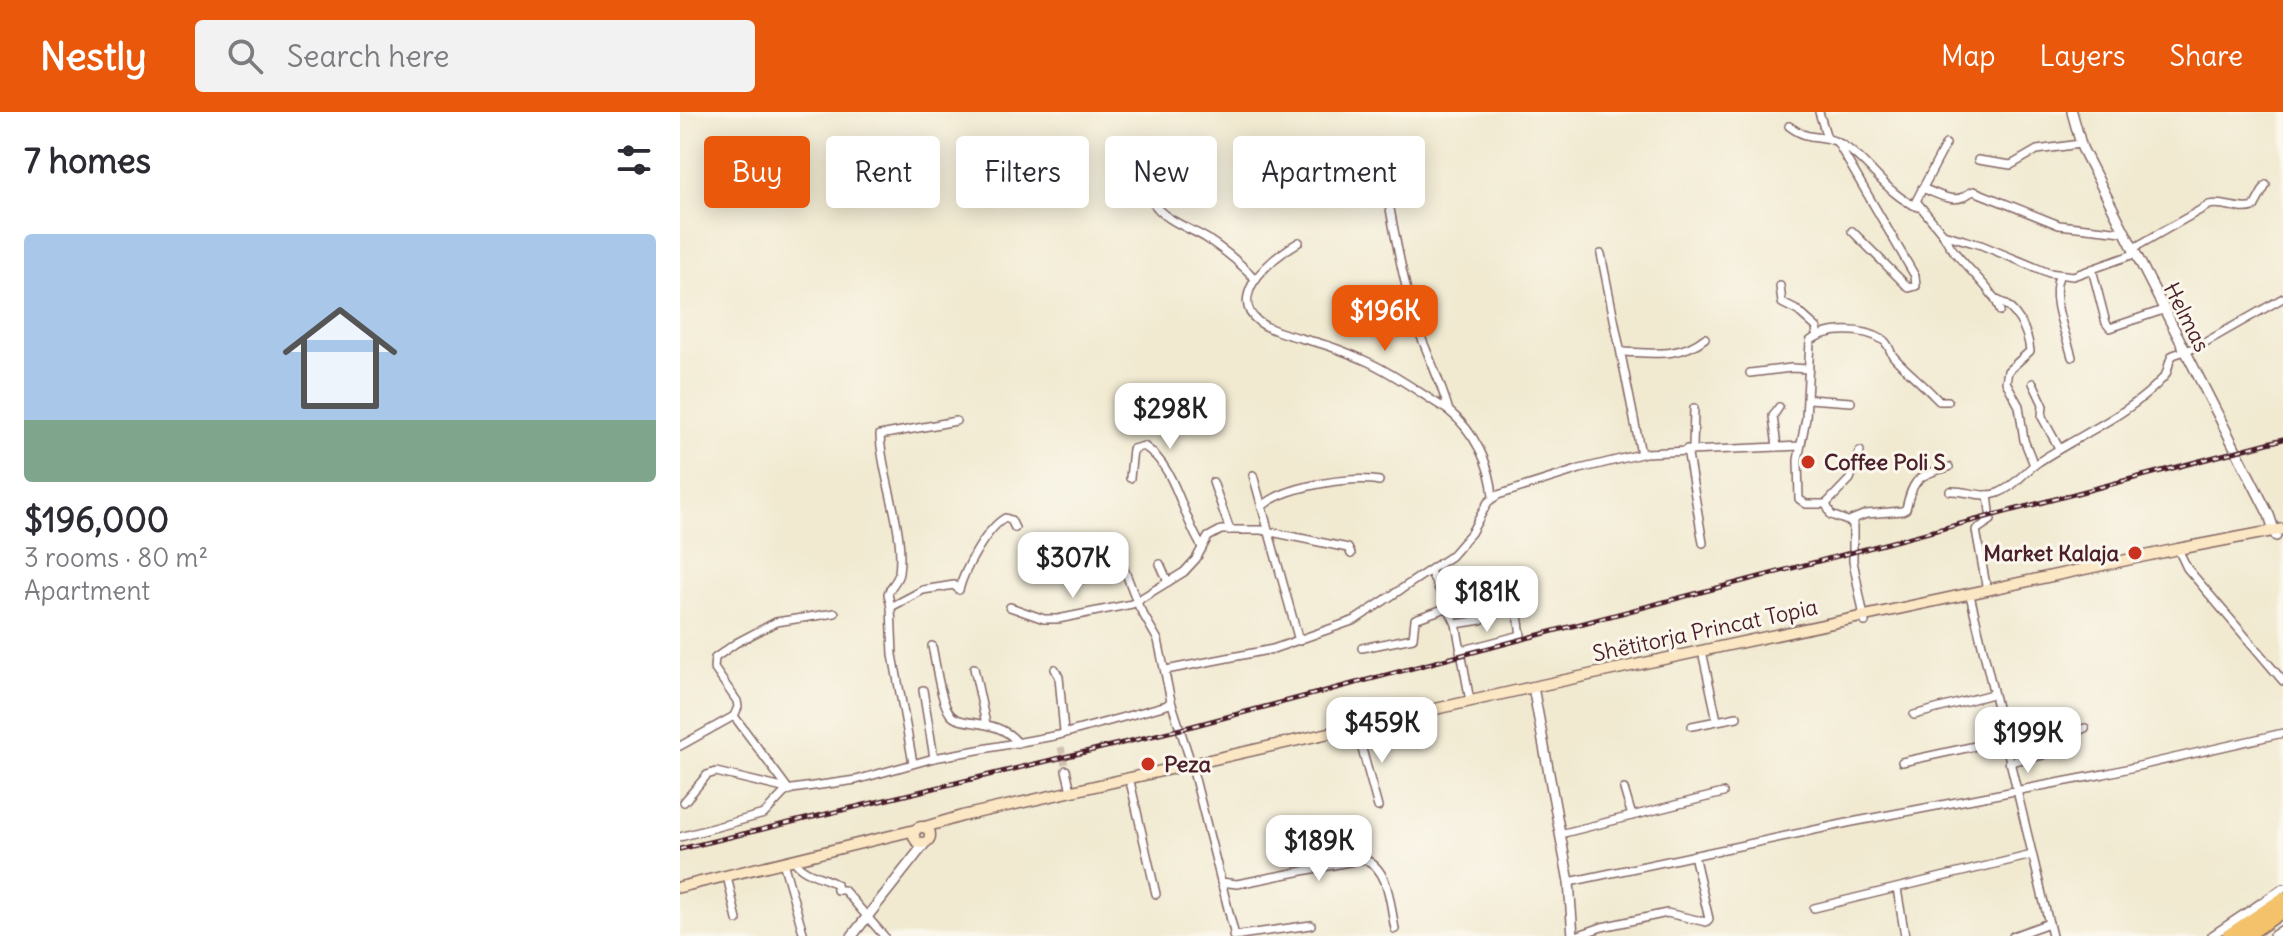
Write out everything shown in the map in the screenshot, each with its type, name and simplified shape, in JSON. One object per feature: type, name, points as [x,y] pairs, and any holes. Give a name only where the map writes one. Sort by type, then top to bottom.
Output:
[{"type":"highway","points":[[2228,936],[2283,899]]},
{"type":"highway","points":[[2246,936],[2283,911]]},
{"type":"main road","name":"Shëtitorja Princat Topia","points":[[921,836],[949,821],[1191,763],[1702,651],[1865,620],[2178,549],[2278,532]]},
{"type":"main road","points":[[680,887],[900,834],[921,836]]},
{"type":"street","points":[[1819,112],[1827,138]]},
{"type":"street","name":"Helmas","points":[[2072,112],[2080,144],[2123,232],[2278,532]]},
{"type":"street","points":[[1789,126],[1804,136],[1837,142],[1856,154],[1897,196],[1918,207],[1943,234],[1962,263],[1997,300],[2014,310],[2030,351],[2008,371],[2006,382],[2019,406],[2024,440],[2034,465]]},
{"type":"street","points":[[1837,142],[1915,276],[1916,286],[1909,288],[1852,231]]},
{"type":"street","points":[[1918,207],[1916,201],[1946,144]]},
{"type":"street","points":[[1978,160],[2011,165],[2037,150],[2080,144]]},
{"type":"street","points":[[1943,234],[1981,245],[2059,276],[2073,276],[2133,252],[2214,203],[2233,208],[2254,207],[2266,185]]},
{"type":"street","points":[[1922,188],[1952,199],[1974,191],[2059,225],[2123,232]]},
{"type":"street","points":[[1156,208],[1240,263],[1256,280]]},
{"type":"street","points":[[1390,208],[1420,334],[1437,372],[1449,411]]},
{"type":"street","points":[[1299,242],[1285,250],[1256,280],[1247,301],[1250,312],[1272,330],[1340,349],[1373,363],[1449,411],[1460,420],[1487,465],[1493,497]]},
{"type":"street","points":[[1601,254],[1641,454]]},
{"type":"street","points":[[2092,269],[2110,328],[2163,310]]},
{"type":"street","points":[[2059,276],[2055,289],[2072,357]]},
{"type":"street","points":[[1780,286],[1782,303],[1798,311],[1817,328],[1816,337],[1809,345],[1808,399],[1800,446],[1799,499],[1806,504],[1826,504],[1850,479],[1860,451]]},
{"type":"street","points":[[1950,491],[1988,495],[2008,488],[2059,448],[2097,430],[2123,411],[2165,376],[2173,355],[2197,347],[2283,298]]},
{"type":"street","points":[[1997,300],[2000,311]]},
{"type":"street","points":[[1816,337],[1852,331],[1882,340],[1887,343],[1892,355],[1939,401],[1948,401]]},
{"type":"street","points":[[1622,352],[1681,352],[1691,349],[1705,338]]},
{"type":"street","points":[[1750,373],[1779,368],[1809,369]]},
{"type":"street","points":[[2033,383],[2043,404],[2042,417],[2059,448]]},
{"type":"street","points":[[1808,399],[1851,402]]},
{"type":"street","points":[[1777,447],[1773,416],[1779,407]]},
{"type":"street","points":[[1694,408],[1690,449],[1703,543]]},
{"type":"street","points":[[913,763],[893,655],[888,591],[899,574],[900,540],[880,435],[956,421]]},
{"type":"street","points":[[1130,478],[1133,449],[1144,446],[1172,479],[1181,508],[1202,547]]},
{"type":"street","points":[[1166,670],[1273,649],[1355,620],[1451,556],[1464,542],[1493,497],[1580,469],[1641,454],[1690,449],[1800,446]]},
{"type":"street","points":[[1826,504],[1831,515],[1851,520],[1866,514],[1902,511],[1906,509],[1920,476],[1949,467]]},
{"type":"street","points":[[1253,475],[1299,641]]},
{"type":"street","points":[[1262,507],[1276,495],[1313,486],[1363,479],[1379,481]]},
{"type":"street","points":[[1213,482],[1230,530]]},
{"type":"street","points":[[1987,591],[1976,530],[1991,520],[1988,495]]},
{"type":"street","points":[[891,607],[931,587],[954,585],[959,590],[972,559],[998,522],[1005,518],[1011,520],[1015,528]]},
{"type":"street","points":[[1851,520],[1854,527],[1853,561],[1865,620]]},
{"type":"street","points":[[1010,607],[1044,619],[1058,619],[1138,602],[1191,565],[1212,533],[1230,530],[1261,530],[1348,548],[1351,554]]},
{"type":"street","points":[[1049,549],[1105,551],[1114,554],[1124,565],[1138,602],[1158,640],[1170,704],[1191,763],[1234,936],[1311,925]]},
{"type":"street","points":[[2178,549],[2187,568],[2283,681]]},
{"type":"street","points":[[1160,564],[1168,582]]},
{"type":"street","points":[[1430,571],[1456,624],[1470,701]]},
{"type":"street","points":[[1970,595],[2052,936]]},
{"type":"street","points":[[1362,648],[1413,638],[1415,619],[1449,607]]},
{"type":"street","points":[[1456,624],[1481,620],[1481,612]]},
{"type":"street","points":[[680,746],[734,716],[738,707],[714,668],[715,658],[776,622],[835,613]]},
{"type":"street","points":[[1460,651],[1521,635],[1518,615]]},
{"type":"street","points":[[932,646],[951,716],[1006,732],[1018,743]]},
{"type":"street","points":[[1702,651],[1717,720]]},
{"type":"street","points":[[974,668],[986,724]]},
{"type":"street","points":[[1055,669],[1059,677],[1061,747]]},
{"type":"street","points":[[1533,687],[1569,882],[1575,936],[1667,913],[1706,922],[1709,919],[1708,908],[1694,855]]},
{"type":"street","points":[[923,690],[934,758]]},
{"type":"street","points":[[1914,715],[1992,694]]},
{"type":"street","points":[[684,802],[707,775],[716,772],[789,790],[856,780],[934,758],[1062,734],[1170,704]]},
{"type":"street","points":[[734,716],[789,790]]},
{"type":"street","points":[[1692,726],[1737,717]]},
{"type":"street","points":[[2009,762],[2043,755],[2067,736],[2085,728]]},
{"type":"street","points":[[1357,731],[1378,807]]},
{"type":"street","points":[[1569,882],[2016,789],[2104,774],[2283,733]]},
{"type":"street","points":[[1902,762],[2003,740]]},
{"type":"street","points":[[1066,770],[1071,791]]},
{"type":"street","points":[[1129,777],[1156,894]]},
{"type":"street","points":[[1624,789],[1632,816]]},
{"type":"street","points":[[680,837],[764,814],[789,790]]},
{"type":"street","points":[[1560,834],[1723,793]]},
{"type":"street","points":[[852,936],[913,859],[921,836]]},
{"type":"street","points":[[1814,908],[2032,855]]},
{"type":"street","points":[[1221,882],[1237,884],[1364,859],[1376,865],[1385,880],[1395,929]]},
{"type":"street","points":[[788,860],[836,884],[837,890],[844,890],[884,936]]},
{"type":"street","points":[[788,860],[804,936]]},
{"type":"street","points":[[727,876],[737,920]]},
{"type":"street","points":[[2211,936],[2283,888]]},
{"type":"street","points":[[1897,889],[1905,936]]},
{"type":"street","points":[[2013,936],[2049,923]]},
{"type":"street","points":[[2274,936],[2283,930]]},
{"type":"tunnel","points":[[1061,747],[1066,770]]},
{"type":"railway","points":[[680,849],[1181,729],[2283,439]]},
{"type":"place","name":"Coffee Poli S","points":[[1808,462]]},
{"type":"place","name":"Market Kalaja","points":[[2135,553]]},
{"type":"place","name":"Peza","points":[[1148,764]]}]
